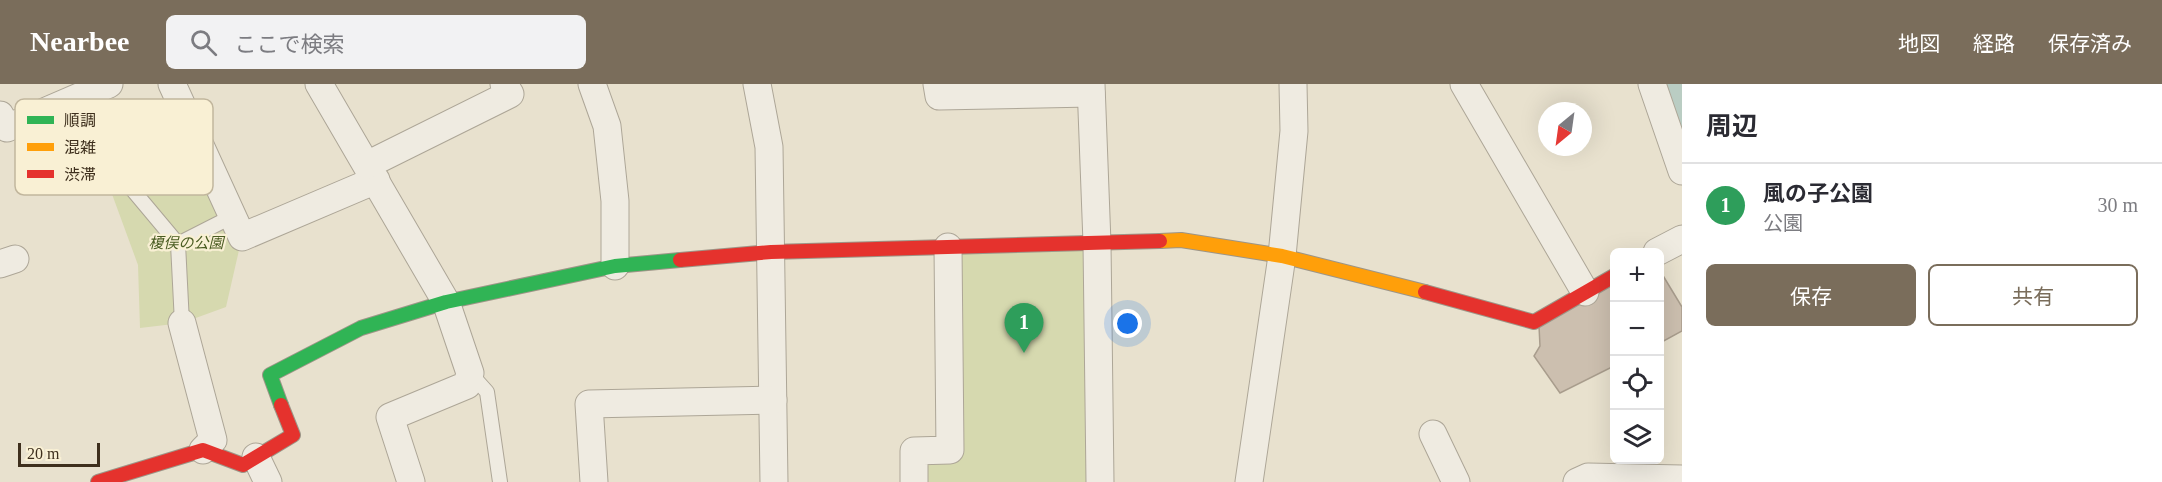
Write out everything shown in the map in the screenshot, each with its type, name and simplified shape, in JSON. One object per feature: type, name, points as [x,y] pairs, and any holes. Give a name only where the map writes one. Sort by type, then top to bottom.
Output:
[{"type":"street","points":[[172,84],[179,99]]},
{"type":"street","points":[[320,84],[447,302],[470,373],[467,384],[390,417],[411,482]]},
{"type":"street","points":[[213,174],[242,237],[372,173],[510,94],[504,84]]},
{"type":"street","points":[[592,84],[607,126],[615,201],[615,266]]},
{"type":"street","points":[[757,84],[769,147],[774,482]]},
{"type":"street","points":[[937,84],[939,96],[1091,88],[1097,243],[1100,482]]},
{"type":"street","points":[[1249,482],[1282,256],[1294,131],[1293,84]]},
{"type":"street","points":[[1464,84],[1585,292]]},
{"type":"street","points":[[1652,84],[1674,127],[1682,171]]},
{"type":"street","points":[[74,99],[97,89]]},
{"type":"street","points":[[0,116],[7,128],[15,125]]},
{"type":"street","points":[[1664,248],[1682,239]]},
{"type":"street","points":[[203,450],[243,465],[293,435],[270,375],[361,328],[447,302],[615,266],[771,252],[1181,240],[1282,256],[1534,322],[1610,278]]},
{"type":"street","points":[[914,482],[914,451],[950,450],[948,247]]},
{"type":"street","points":[[98,482],[203,450],[213,440],[182,323]]},
{"type":"street","points":[[594,482],[589,404],[773,400]]},
{"type":"street","points":[[1433,434],[1456,482]]},
{"type":"street","points":[[256,457],[268,482]]},
{"type":"street","points":[[1577,482],[1588,477],[1682,478]]},
{"type":"lane","points":[[137,195],[178,244],[182,323]]},
{"type":"lane","points":[[178,244],[232,216]]},
{"type":"lane","points":[[470,373],[487,392],[500,482]]},
{"type":"green space","name":"榎俣の公園","points":[[213,182],[242,237],[226,307],[182,323],[140,328],[138,265],[112,195],[213,195]]},
{"type":"green space","points":[[1092,248],[1096,482],[924,482],[924,462],[953,454],[954,252]]},
{"type":"building","points":[[1664,277],[1682,307],[1682,331],[1664,341]]},
{"type":"building","points":[[1610,279],[1610,368],[1560,393],[1534,356],[1540,346],[1539,326]]},
{"type":"waterway","points":[[1670,84],[1682,113]]},
{"type":"traffic: fast","points":[[281,405],[270,375],[361,328],[446,302],[615,266],[680,260]]},
{"type":"traffic: slow","points":[[1160,241],[1181,240],[1282,256],[1425,292]]},
{"type":"traffic: jam","points":[[680,260],[771,252],[1160,241]]},
{"type":"traffic: jam","points":[[1425,292],[1534,322],[1610,278]]},
{"type":"traffic: jam","points":[[98,482],[203,450],[243,465],[293,435],[281,405]]},
{"type":"place","name":"風の子公園","points":[[1024,353]]}]
